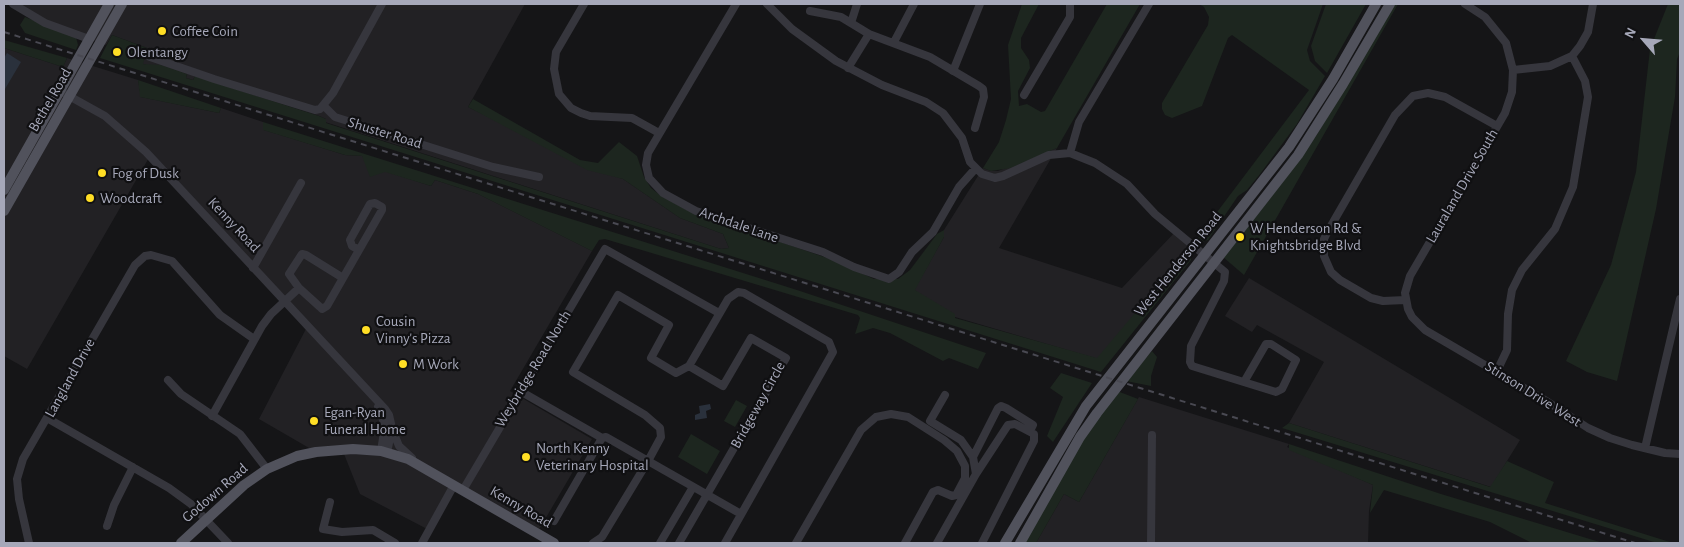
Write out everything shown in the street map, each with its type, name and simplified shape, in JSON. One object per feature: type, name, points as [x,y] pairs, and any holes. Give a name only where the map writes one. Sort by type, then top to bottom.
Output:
[{"type":"main road","name":"Bethel Road","points":[[4,211],[109,4]]},
{"type":"main road","points":[[99,44],[104,24],[115,4]]},
{"type":"main road","name":"Bethel Road","points":[[4,190],[65,93],[99,44],[122,4]]},
{"type":"main road","name":"West Henderson Road","points":[[1005,543],[1086,406],[1288,147],[1333,79],[1376,4]]},
{"type":"main road","name":"West Henderson Road","points":[[1020,543],[1080,437],[1298,155],[1390,4]]},
{"type":"main road","name":"Godown Road","points":[[181,543],[244,484],[267,469],[297,456],[316,452],[353,449],[384,452]]},
{"type":"main road","name":"Kenny Road","points":[[384,452],[421,466],[554,543]]},
{"type":"street","points":[[13,4],[37,19],[90,39]]},
{"type":"street","points":[[150,57],[315,110],[324,106],[382,4]]},
{"type":"street","points":[[584,4],[556,52],[554,69],[559,94],[571,108],[581,113],[590,116],[632,118],[659,133]]},
{"type":"street","name":"Archdale Lane","points":[[736,4],[648,153],[646,165],[649,178],[663,193],[696,211],[823,252],[884,279],[895,276],[912,252],[933,232],[959,188],[975,169]]},
{"type":"street","points":[[767,4],[792,29],[848,68],[882,85],[926,102],[943,113],[959,133],[970,162],[975,169],[987,176],[1000,177],[1048,155],[1070,153],[1087,159],[1113,174],[1155,214],[1223,269],[1226,276],[1194,339],[1190,362],[1196,368],[1244,382],[1279,391],[1295,365],[1296,360],[1271,344],[1266,344],[1244,382]]},
{"type":"street","points":[[851,24],[857,4]]},
{"type":"street","points":[[894,42],[914,4]]},
{"type":"street","points":[[954,71],[980,4]]},
{"type":"street","points":[[1024,95],[1070,17],[1070,4]]},
{"type":"street","points":[[1070,153],[1079,122],[1149,4]]},
{"type":"street","name":"Lauraland Drive South","points":[[1405,300],[1406,286],[1410,276],[1497,126],[1512,92],[1513,70],[1510,52],[1501,34],[1485,17],[1465,4]]},
{"type":"street","points":[[1513,70],[1550,66],[1572,56],[1588,32],[1593,4]]},
{"type":"street","points":[[810,11],[837,15],[869,34],[930,57],[979,86],[984,93],[975,128]]},
{"type":"street","points":[[848,68],[869,34]]},
{"type":"street","points":[[1497,371],[1507,350],[1509,301],[1516,280],[1555,229],[1573,187],[1588,96],[1585,81],[1572,56]]},
{"type":"street","name":"Kenny Road","points":[[65,93],[105,116],[137,143],[389,415],[399,446],[421,466]]},
{"type":"street","points":[[1405,300],[1383,301],[1371,298],[1340,280],[1327,264],[1324,256],[1324,239],[1395,115],[1414,96],[1428,93],[1445,97],[1497,126]]},
{"type":"street","name":"Shuster Road","points":[[324,106],[335,117],[493,167],[540,177]]},
{"type":"street","points":[[253,268],[301,183]]},
{"type":"street","points":[[344,278],[302,254],[289,274],[299,288],[322,309],[327,306],[344,278],[382,210],[382,207],[375,203],[370,204],[350,240],[352,246],[359,250]]},
{"type":"street","name":"Weybridge Road North","points":[[422,543],[520,391],[604,249],[719,313]]},
{"type":"street","name":"Langland Drive","points":[[29,543],[19,499],[17,479],[23,459],[135,264],[145,256],[151,255],[166,258],[177,266],[220,315],[254,339]]},
{"type":"street","points":[[212,416],[254,339],[271,314],[299,288]]},
{"type":"street","points":[[593,543],[603,540],[661,437],[660,428],[654,421],[573,372],[618,295],[668,325],[652,353],[653,361],[676,373],[689,366],[732,294],[744,293],[829,342],[833,347],[832,356],[725,543]]},
{"type":"street","points":[[1645,448],[1680,299]]},
{"type":"street","name":"Stinson Drive West","points":[[1405,300],[1412,317],[1425,330],[1497,371],[1593,431],[1645,448],[1680,454]]},
{"type":"street","name":"Bridgeway Circle","points":[[679,543],[786,358],[751,338],[723,386],[689,366]]},
{"type":"street","points":[[168,380],[181,394],[240,434],[267,469]]},
{"type":"street","points":[[520,391],[602,438],[606,437],[741,514]]},
{"type":"street","points":[[945,395],[930,421],[961,440],[973,457],[976,474]]},
{"type":"street","name":"Kenny Road","points":[[372,397],[384,419],[384,452]]},
{"type":"street","points":[[973,457],[1001,406],[1033,425],[1030,431]]},
{"type":"street","points":[[796,543],[864,426],[883,414],[908,417],[944,440],[957,451],[965,466],[965,478],[956,495],[952,496],[938,490],[934,492],[905,543]]},
{"type":"street","points":[[47,418],[169,488],[206,520],[228,543]]},
{"type":"street","points":[[938,543],[976,474],[1008,425],[1015,424],[1034,434],[1034,441],[982,543]]},
{"type":"street","points":[[384,452],[392,428]]},
{"type":"street","points":[[1151,543],[1152,435]]},
{"type":"street","points":[[554,521],[602,438]]},
{"type":"street","points":[[107,526],[114,505],[133,467]]},
{"type":"street","points":[[660,543],[692,487]]},
{"type":"street","points":[[330,502],[324,529],[342,532],[373,530],[395,543]]},
{"type":"shaded area","points":[[13,4],[525,4],[468,107],[608,174],[623,179],[680,218],[723,234],[729,248],[721,249],[325,122],[326,119],[319,116],[195,76],[193,80],[186,78],[187,74],[142,64],[147,48],[112,35],[106,45],[52,25]]},
{"type":"shaded area","points":[[1022,4],[1039,4],[1021,38],[1021,48],[1029,60],[1030,68],[1018,91],[1019,106],[1027,104],[1041,112],[1045,111],[1107,4],[1140,4],[1057,148],[1011,168],[991,171],[983,168],[999,142],[1011,99],[1008,45]]},
{"type":"shaded area","points":[[1199,4],[1323,4],[1307,50],[1310,61],[1325,76],[1297,124],[1260,174],[1247,190],[1238,196],[1208,240],[1199,243],[1196,240],[1309,90],[1232,35],[1228,38],[1202,106],[1172,118],[1165,115],[1162,103],[1208,25],[1209,17],[1204,7]]},
{"type":"shaded area","points":[[1326,4],[1366,4],[1327,73],[1315,61],[1311,46]]},
{"type":"shaded area","points":[[1395,4],[1398,4],[1244,275],[1223,257],[1316,136]]},
{"type":"shaded area","points":[[1668,4],[1680,4],[1680,52],[1677,59],[1675,97],[1656,209],[1617,381],[1587,372],[1566,361],[1611,265],[1636,172],[1650,49]]},
{"type":"shaded area","points":[[25,17],[76,37],[78,45],[76,50],[25,33],[20,25]]},
{"type":"shaded area","points":[[112,35],[147,48],[143,64],[161,65],[187,74],[186,78],[193,80],[195,76],[319,116],[326,119],[326,123],[721,249],[729,248],[723,234],[680,218],[623,179],[587,170],[468,107],[473,99],[580,160],[598,163],[619,142],[637,156],[644,177],[651,188],[687,210],[833,260],[874,279],[898,279],[910,270],[937,234],[944,230],[944,237],[915,290],[955,314],[955,318],[1097,358],[1189,249],[1192,251],[1191,260],[1101,372],[100,58]]},
{"type":"shaded area","points":[[4,40],[67,58],[63,67],[4,48]]},
{"type":"shaded area","points":[[4,48],[63,67],[67,58],[138,80],[141,97],[219,113],[221,108],[263,122],[264,130],[345,155],[362,156],[385,171],[431,186],[435,180],[478,194],[592,251],[510,391],[592,439],[537,533],[455,487],[429,530],[360,494],[342,449],[316,452],[259,419],[307,327],[150,156],[27,369],[4,356]]},
{"type":"shaded area","points":[[7,53],[21,62],[5,89],[4,58]]},
{"type":"shaded area","points":[[138,80],[221,108],[219,113],[140,97]]},
{"type":"shaded area","points":[[263,122],[797,290],[986,353],[978,369],[949,358],[943,361],[890,333],[873,328],[855,334],[860,318],[858,315],[605,239],[599,240],[592,251],[478,194],[435,180],[431,186],[385,172],[370,177],[362,156],[345,155],[263,130]]},
{"type":"shaded area","points":[[1057,148],[999,248],[1122,288],[1176,231],[1192,245],[1098,359],[955,317],[914,290],[944,237],[944,230],[983,168],[998,171]]},
{"type":"shaded area","points":[[1249,278],[1520,440],[1491,487],[1289,423],[1324,362],[1257,325],[1252,332],[1225,316]]},
{"type":"shaded area","points":[[1152,351],[1157,357],[1151,376],[1151,386],[1126,381]]},
{"type":"shaded area","points":[[1061,373],[1092,383],[1053,442],[1047,436],[1063,397],[1050,388]]},
{"type":"shaded area","points":[[1117,391],[1138,399],[1079,502],[1064,494],[1036,543],[1024,543],[1087,432]]},
{"type":"shaded area","points":[[1139,397],[1289,444],[1287,447],[1373,485],[1369,511],[1368,543],[1036,543],[1064,494],[1079,502]]},
{"type":"shaded area","points":[[736,400],[747,406],[735,427],[724,421]]},
{"type":"shaded area","points":[[710,404],[711,409],[706,411],[707,418],[695,420],[695,415],[700,413],[699,406]]},
{"type":"shaded area","points":[[1289,423],[1490,487],[1507,461],[1554,482],[1545,503],[1673,543],[1657,543],[1282,428]]},
{"type":"shaded area","points":[[691,434],[720,451],[707,474],[678,457]]},
{"type":"shaded area","points":[[1289,444],[1441,494],[1603,543],[1532,543],[1490,522],[1384,490],[1370,513],[1373,485],[1289,450]]},
{"type":"railway","points":[[4,32],[1635,543]]},
{"type":"place","name":"Coffee Coin","points":[[162,31]]},
{"type":"place","name":"Olentangy","points":[[117,52]]},
{"type":"place","name":"Fog of Dusk","points":[[102,173]]},
{"type":"place","name":"Woodcraft","points":[[90,198]]},
{"type":"place","name":"W Henderson Rd & Knightsbridge Blvd","points":[[1240,237]]},
{"type":"place","name":"Cousin Vinny's Pizza","points":[[366,330]]},
{"type":"place","name":"M Work","points":[[403,364]]},
{"type":"place","name":"Egan-Ryan Funeral Home","points":[[314,421]]},
{"type":"place","name":"North Kenny Veterinary Hospital","points":[[526,457]]}]
